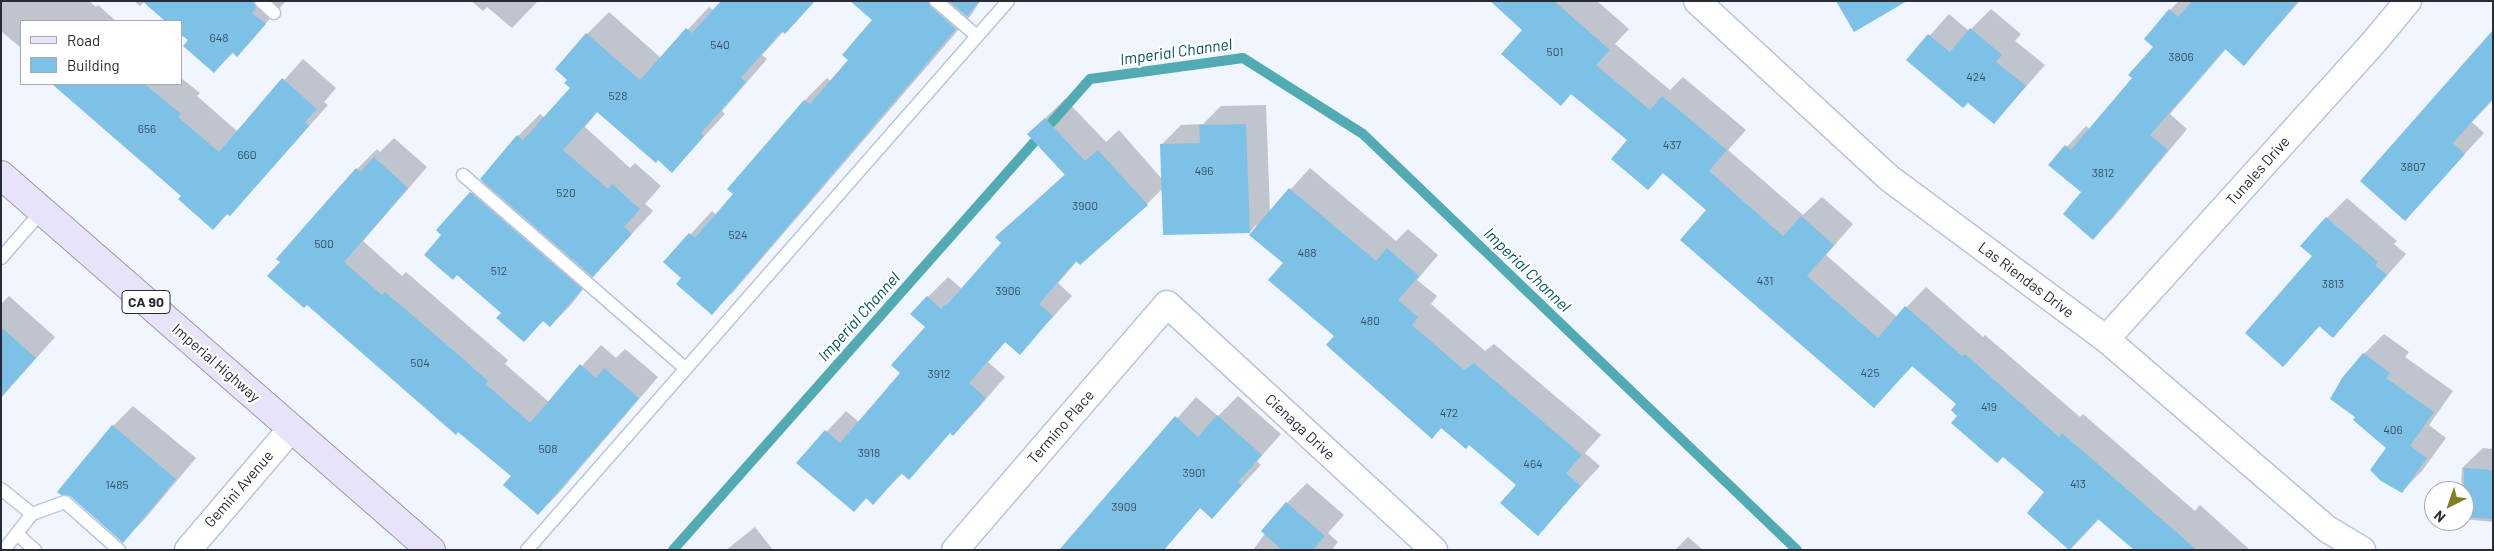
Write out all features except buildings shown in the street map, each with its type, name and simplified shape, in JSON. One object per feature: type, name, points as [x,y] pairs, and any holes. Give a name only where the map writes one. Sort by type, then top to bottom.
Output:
[{"type":"main road","name":"Imperial Highway","points":[[1,175],[431,550]]},
{"type":"street","name":"Las Riendas Drive","points":[[1697,1],[1889,178],[2106,339],[2326,529],[2362,550]]},
{"type":"street","name":"Tunales Drive","points":[[2106,339],[2374,42],[2408,1]]},
{"type":"street","name":"Termino Place","points":[[955,550],[1167,304]]},
{"type":"street","name":"Cienaga Drive","points":[[1167,304],[1434,550]]},
{"type":"street","name":"Gemini Avenue","points":[[188,550],[292,429]]},
{"type":"lane","points":[[261,1],[274,13]]},
{"type":"lane","points":[[936,1],[977,36]]},
{"type":"lane","points":[[527,550],[1008,1]]},
{"type":"lane","points":[[463,175],[686,368]]},
{"type":"lane","points":[[1,258],[42,211]]},
{"type":"lane","points":[[1,489],[32,514]]},
{"type":"lane","points":[[4,550],[32,514],[65,502],[119,550]]},
{"type":"lane","points":[[16,534],[35,550]]},
{"type":"waterway","name":"Imperial Channel","points":[[673,550],[1090,79],[1243,58],[1363,134],[1797,550]]}]
